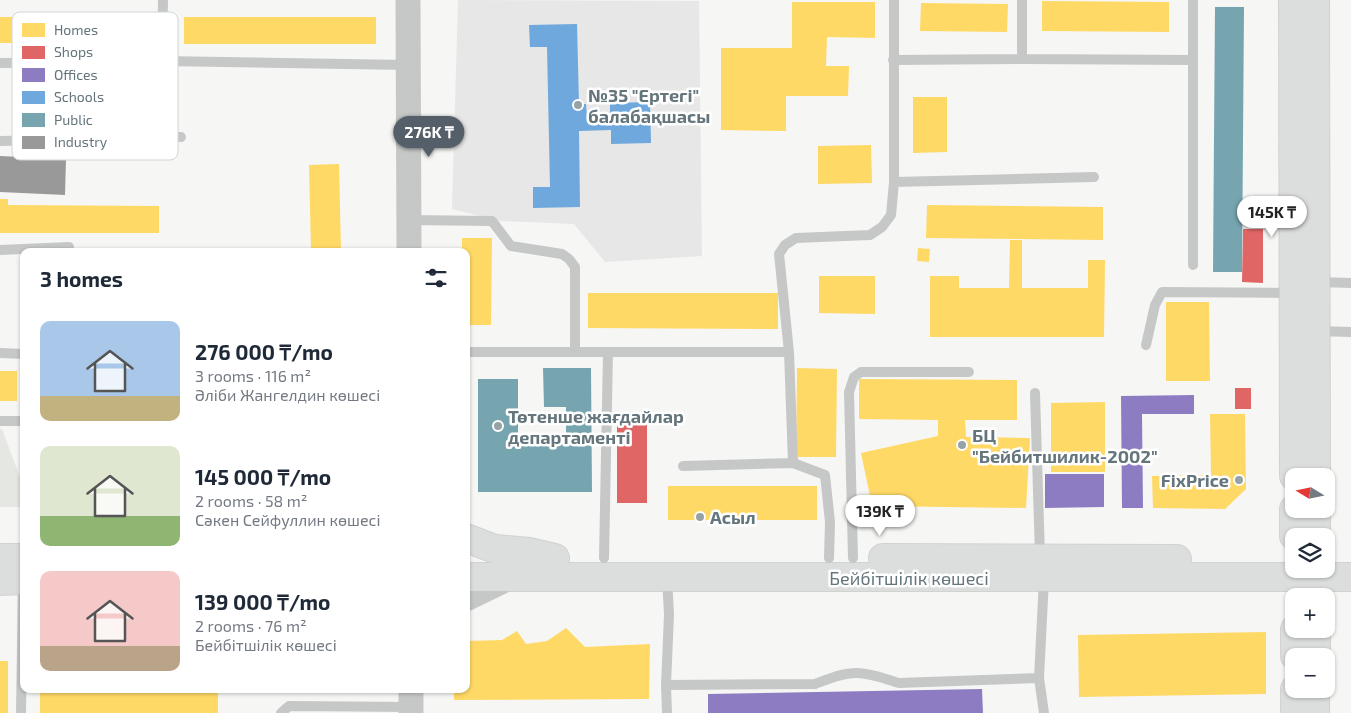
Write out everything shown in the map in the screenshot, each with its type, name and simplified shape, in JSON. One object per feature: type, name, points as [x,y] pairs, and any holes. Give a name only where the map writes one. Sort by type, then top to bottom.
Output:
[{"type":"main road","points":[[1293,0],[1305,288],[1316,331],[1316,468]]},
{"type":"main road","points":[[1294,468],[1305,288],[1315,0]]},
{"type":"main road","points":[[470,540],[495,549],[530,552],[555,558]]},
{"type":"main road","points":[[0,558],[18,575]]},
{"type":"main road","name":"Бейбітшілік көшесі","points":[[470,558],[841,558],[1042,568],[1285,574]]},
{"type":"main road","name":"Бейбітшілік көшесі","points":[[1335,565],[1351,559]]},
{"type":"main road","name":"Бейбітшілік көшесі","points":[[470,577],[667,577],[1042,568]]},
{"type":"main road","name":"Бейбітшілік көшесі","points":[[1335,577],[1351,578]]},
{"type":"main road","points":[[1295,698],[1295,713]]},
{"type":"main road","points":[[1315,713],[1316,698]]},
{"type":"street","points":[[408,0],[409,248]]},
{"type":"street","points":[[470,597],[511,577]]},
{"type":"lane","points":[[792,463],[789,352],[779,254],[786,245],[796,238],[870,235],[882,227],[891,215],[894,182],[894,0]]},
{"type":"lane","points":[[1022,0],[1022,59]]},
{"type":"lane","points":[[1193,265],[1194,0]]},
{"type":"lane","points":[[893,60],[1193,60]]},
{"type":"lane","points":[[178,62],[408,65]]},
{"type":"lane","points":[[894,182],[1094,177]]},
{"type":"lane","points":[[409,220],[492,221],[511,246],[562,254],[569,259],[575,268],[575,352]]},
{"type":"lane","points":[[46,248],[69,247]]},
{"type":"lane","points":[[0,250],[20,249]]},
{"type":"lane","points":[[1146,345],[1155,306],[1162,292],[1305,288],[1351,283]]},
{"type":"lane","points":[[1316,331],[1351,332]]},
{"type":"lane","points":[[470,352],[789,352]]},
{"type":"lane","points":[[604,558],[608,352]]},
{"type":"lane","points":[[0,353],[20,354]]},
{"type":"lane","points":[[841,558],[849,392],[854,377],[860,372],[969,372]]},
{"type":"lane","points":[[1035,394],[1042,568],[1039,678],[1044,713]]},
{"type":"lane","points":[[0,421],[20,421]]},
{"type":"lane","points":[[683,466],[792,463],[825,476],[830,522],[841,558]]},
{"type":"lane","points":[[18,575],[20,667]]},
{"type":"lane","points":[[667,577],[669,614],[666,685],[667,713]]},
{"type":"lane","points":[[666,685],[815,684],[836,676],[857,673],[899,683],[1039,678]]},
{"type":"lane","points":[[21,693],[21,713]]},
{"type":"lane","points":[[281,713],[289,706],[411,703]]},
{"type":"shaded area","name":"№35 \"Ертегі\" балабақшасы","points":[[458,0],[699,1],[702,256],[605,262],[574,224],[500,221],[452,209]]},
{"type":"shaded area","points":[[0,429],[2,429],[20,477],[20,507],[0,507]]},
{"type":"building: Homes","points":[[1042,1],[1169,2],[1169,32],[1042,31]]},
{"type":"building: Homes","points":[[792,2],[875,2],[875,38],[827,37],[826,66],[849,66],[848,96],[786,96],[786,131],[721,130],[721,48],[792,48]]},
{"type":"building: Homes","points":[[921,3],[1008,4],[1007,32],[920,31]]},
{"type":"building: Homes","points":[[0,17],[12,17],[12,43],[0,43]]},
{"type":"building: Homes","points":[[184,17],[376,17],[376,44],[184,44]]},
{"type":"building: Homes","points":[[913,97],[947,97],[947,152],[913,153]]},
{"type":"building: Homes","points":[[871,145],[872,183],[818,184],[818,146]]},
{"type":"building: Homes","points":[[339,164],[341,248],[311,248],[309,165]]},
{"type":"building: Homes","points":[[0,199],[8,199],[8,205],[159,206],[159,233],[0,233]]},
{"type":"building: Homes","points":[[927,205],[1103,207],[1103,240],[926,238]]},
{"type":"building: Homes","points":[[462,238],[492,238],[491,325],[470,325],[470,248],[462,248]]},
{"type":"building: Homes","points":[[1010,240],[1022,240],[1022,288],[1088,288],[1088,260],[1105,260],[1104,337],[930,337],[930,276],[959,276],[959,288],[1009,288]]},
{"type":"building: Homes","points":[[918,248],[930,249],[929,262],[917,261]]},
{"type":"building: Homes","points":[[819,276],[875,276],[875,314],[819,313]]},
{"type":"building: Homes","points":[[588,293],[778,293],[778,329],[588,328]]},
{"type":"building: Homes","points":[[1166,302],[1209,302],[1210,381],[1166,381]]},
{"type":"building: Homes","points":[[797,368],[837,369],[836,457],[796,457]]},
{"type":"building: Homes","points":[[0,371],[17,371],[17,401],[0,401]]},
{"type":"building: Homes","name":"БЦ \"Бейбитшилик-2002\"","points":[[859,379],[1017,380],[1017,420],[965,420],[966,437],[1030,438],[1026,508],[872,506],[861,453],[938,436],[938,420],[859,419]]},
{"type":"building: Homes","points":[[1105,402],[1105,472],[1051,472],[1051,403]]},
{"type":"building: Homes","points":[[1210,414],[1245,414],[1246,489],[1225,509],[1153,508],[1152,476],[1211,475]]},
{"type":"building: Homes","points":[[668,486],[817,486],[817,520],[668,520]]},
{"type":"building: Homes","points":[[566,628],[585,647],[650,644],[649,699],[454,700],[454,693],[470,693],[470,641],[502,640],[517,631],[526,644],[547,641]]},
{"type":"building: Homes","points":[[1266,632],[1266,694],[1079,697],[1078,635]]},
{"type":"building: Homes","points":[[0,661],[8,661],[8,713],[0,713]]},
{"type":"building: Homes","points":[[40,693],[218,693],[218,713],[40,713]]},
{"type":"building: Shops","points":[[1243,229],[1263,229],[1263,283],[1242,282]]},
{"type":"building: Shops","points":[[1235,388],[1251,388],[1251,409],[1235,409]]},
{"type":"building: Shops","points":[[617,425],[647,425],[647,503],[617,503]]},
{"type":"building: Offices","points":[[1194,395],[1194,414],[1142,414],[1143,508],[1122,508],[1121,396]]},
{"type":"building: Offices","points":[[1045,474],[1104,474],[1104,507],[1045,508]]},
{"type":"building: Offices","points":[[982,689],[983,713],[708,713],[708,694]]},
{"type":"building: Schools","points":[[577,24],[579,104],[586,104],[587,117],[610,116],[610,103],[650,102],[651,143],[611,144],[611,130],[579,131],[580,207],[533,208],[533,187],[550,187],[547,47],[530,47],[529,25]]},
{"type":"building: Public","points":[[1215,7],[1244,7],[1242,272],[1213,272]]},
{"type":"building: Public","name":"Төтенше жағдайлар департаменті","points":[[543,368],[591,368],[592,492],[478,492],[478,379],[518,379],[518,445],[566,444],[566,407],[544,407]]},
{"type":"building: Industry","points":[[0,156],[12,157],[12,160],[66,160],[65,195],[0,192]]},
{"type":"place","name":"№35 \"Ертегі\" балабақшасы","points":[[578,105]]},
{"type":"place","name":"Төтенше жағдайлар департаменті","points":[[498,426]]},
{"type":"place","name":"БЦ \"Бейбитшилик-2002\"","points":[[962,445]]},
{"type":"place","name":"FixPrice","points":[[1239,480]]},
{"type":"place","name":"Асыл","points":[[700,517]]}]
